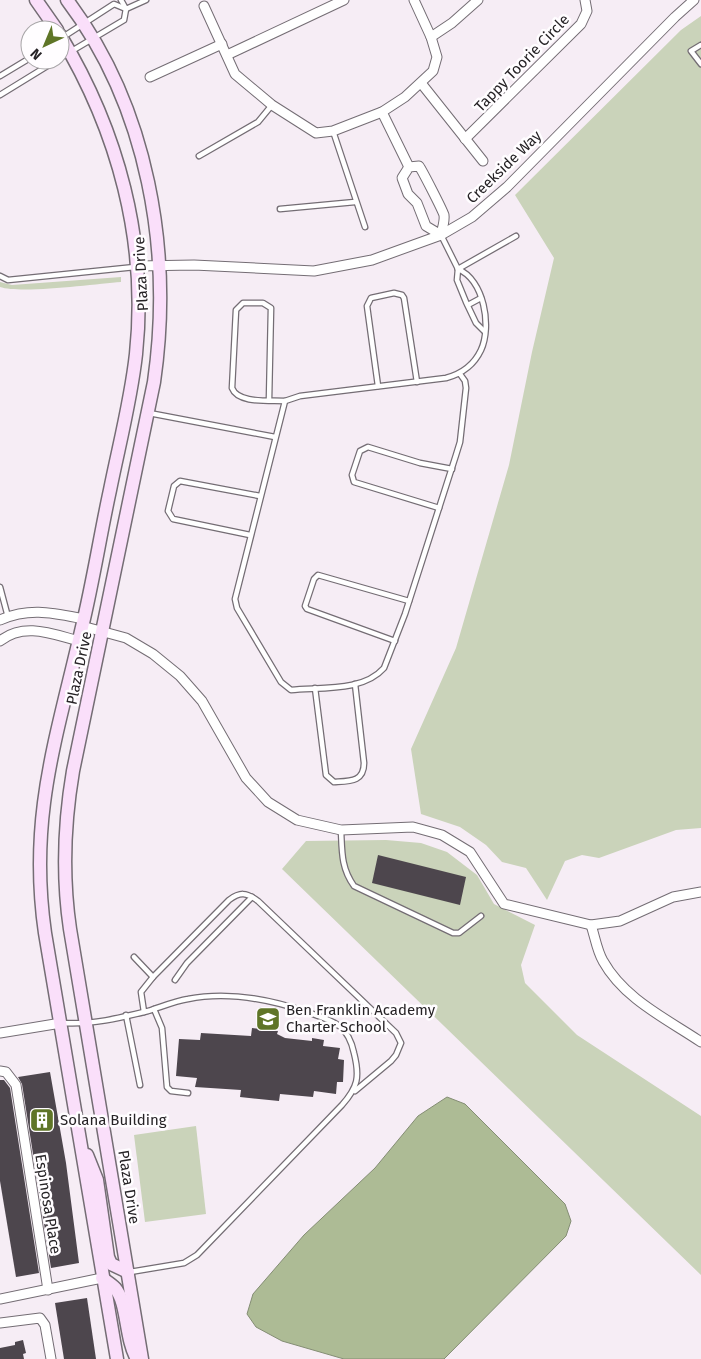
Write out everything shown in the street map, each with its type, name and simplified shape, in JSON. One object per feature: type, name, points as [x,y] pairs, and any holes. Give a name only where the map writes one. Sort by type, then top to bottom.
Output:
[{"type":"street","name":"Plaza Drive","points":[[36,0],[50,20]]},
{"type":"street","name":"Plaza Drive","points":[[67,0],[94,38],[116,82],[137,142],[150,196],[159,265],[159,338],[148,413],[72,778],[64,842],[65,898],[142,1359]]},
{"type":"street","points":[[227,55],[344,0]]},
{"type":"street","points":[[204,6],[235,74],[272,105],[316,132],[333,131],[382,112],[421,84],[433,71],[437,57],[432,37],[414,0]]},
{"type":"street","points":[[432,37],[452,23],[478,0]]},
{"type":"street","name":"Tappy Toorie Circle","points":[[465,139],[581,24],[587,11],[585,0]]},
{"type":"street","name":"Creekside Way","points":[[137,266],[159,265],[314,271],[372,260],[441,235],[472,217],[506,187],[688,2]]},
{"type":"street","points":[[150,77],[222,44]]},
{"type":"street","name":"Plaza Drive","points":[[70,61],[89,86],[114,148],[128,201],[137,266],[138,316],[132,379],[83,622],[49,766],[39,840],[40,901],[116,1359]]},
{"type":"street","points":[[421,84],[483,161]]},
{"type":"street","points":[[382,112],[410,167]]},
{"type":"street","points":[[419,166],[426,174],[428,186],[444,216],[441,235],[426,226],[417,202],[408,194],[402,178],[410,167],[419,166]]},
{"type":"street","points":[[4,619],[15,614],[36,612],[83,622],[139,645],[180,676],[202,701],[246,778],[268,802],[296,820],[342,830],[413,828],[442,835],[470,852],[504,904],[591,925],[620,922],[672,897],[701,892]]},
{"type":"street","points":[[0,640],[20,630],[29,630],[78,641]]},
{"type":"street","points":[[591,925],[603,961],[618,983],[633,996],[701,1042]]},
{"type":"street","points":[[0,1033],[61,1023]]},
{"type":"street","name":"Espinosa Place","points":[[0,1070],[6,1072],[16,1085],[48,1290]]},
{"type":"street","points":[[79,1137],[98,1180],[108,1257],[111,1264],[128,1272]]},
{"type":"street","points":[[0,1299],[102,1278],[115,1288],[120,1296],[131,1349],[137,1359]]},
{"type":"street","points":[[0,1323],[35,1317],[42,1321],[46,1329],[51,1359]]},
{"type":"lane","points":[[70,52],[124,20],[126,9],[121,0]]},
{"type":"lane","points":[[70,30],[114,4],[126,9],[146,0]]},
{"type":"lane","points":[[701,45],[691,52],[701,64]]},
{"type":"lane","points":[[0,76],[20,64]]},
{"type":"lane","points":[[0,95],[41,70]]},
{"type":"lane","points":[[199,156],[258,122],[272,105]]},
{"type":"lane","points":[[333,131],[365,228]]},
{"type":"lane","points":[[280,209],[355,202]]},
{"type":"lane","points":[[269,400],[271,308],[263,303],[243,303],[236,310],[232,388],[234,393],[241,398],[269,400],[285,401],[300,396],[416,382],[460,374],[480,352],[484,343],[486,322],[477,285],[472,278],[458,269],[441,235]]},
{"type":"lane","points":[[458,269],[516,236]]},
{"type":"lane","points":[[0,276],[8,280],[137,266]]},
{"type":"lane","points":[[458,269],[457,280],[476,323],[484,331]]},
{"type":"lane","points":[[378,386],[367,306],[371,298],[394,294],[402,295],[404,298],[416,382]]},
{"type":"lane","points":[[468,305],[481,298]]},
{"type":"lane","points":[[285,401],[236,590],[238,608],[281,682],[291,690],[363,683],[378,675],[384,668],[409,601],[452,469],[460,442],[466,388],[466,382],[460,374]]},
{"type":"lane","points":[[148,413],[275,437]]},
{"type":"lane","points":[[439,508],[354,482],[352,476],[360,451],[368,447],[420,463],[452,469]]},
{"type":"lane","points":[[250,535],[173,519],[168,512],[174,486],[180,481],[260,496]]},
{"type":"lane","points":[[395,640],[307,609],[305,606],[314,579],[318,575],[409,601]]},
{"type":"lane","points":[[0,587],[4,619]]},
{"type":"lane","points":[[315,688],[326,775],[334,782],[355,780],[362,775],[364,763],[355,684]]},
{"type":"lane","points":[[342,830],[342,861],[347,876],[354,886],[452,933],[459,933],[481,916]]},
{"type":"lane","points":[[128,1272],[184,1263],[197,1255],[354,1092],[396,1055],[401,1043],[396,1033],[252,897],[242,893],[229,900],[153,977],[141,992],[144,1012]]},
{"type":"lane","points":[[174,980],[187,963],[252,897]]},
{"type":"lane","points":[[134,957],[153,977]]},
{"type":"lane","points":[[61,1023],[87,1024],[144,1012],[186,999],[236,996],[281,1003],[332,1020],[351,1036],[357,1065],[357,1082],[354,1092]]},
{"type":"lane","points":[[156,1008],[162,1028],[165,1083],[171,1090],[188,1093]]},
{"type":"lane","points":[[126,1015],[140,1084]]},
{"type":"shaded area","points":[[701,16],[701,828],[676,830],[599,858],[582,855],[565,861],[547,900],[526,868],[502,862],[486,845],[460,827],[421,814],[411,749],[456,648],[509,465],[532,352],[554,258],[515,195],[681,30]]},
{"type":"shaded area","points":[[121,277],[121,282],[59,288],[10,289],[0,287],[0,282],[12,285]]},
{"type":"shaded area","points":[[386,840],[421,843],[447,852],[477,875],[494,904],[535,925],[521,965],[525,983],[577,1035],[701,1116],[701,1275],[282,869],[306,841]]},
{"type":"shaded area","points":[[447,1097],[465,1104],[565,1204],[571,1221],[566,1236],[444,1359],[344,1359],[282,1341],[256,1327],[247,1314],[253,1294],[304,1235],[375,1168],[418,1116]]},
{"type":"shaded area","points":[[196,1126],[206,1214],[145,1222],[134,1135]]},
{"type":"building","points":[[378,855],[466,877],[460,905],[372,883]]},
{"type":"building","points":[[252,1028],[278,1031],[277,1034],[285,1038],[312,1041],[312,1038],[324,1040],[323,1046],[340,1048],[338,1059],[344,1060],[343,1082],[337,1082],[336,1094],[314,1091],[313,1097],[280,1094],[279,1101],[240,1097],[241,1090],[195,1087],[197,1078],[176,1076],[179,1039],[200,1040],[201,1033],[251,1036]]},
{"type":"building","points":[[50,1072],[66,1163],[79,1263],[51,1268],[22,1084],[18,1077]]},
{"type":"building","points":[[0,1080],[4,1080],[10,1088],[39,1273],[16,1277],[0,1181]]},
{"type":"building","points":[[87,1298],[96,1359],[64,1359],[55,1303]]},
{"type":"building","points":[[23,1340],[26,1353],[23,1354],[24,1359],[0,1359],[0,1348],[15,1345],[15,1342]]},
{"type":"place","name":"Ben Franklin Academy Charter School","points":[[268,1019]]},
{"type":"place","name":"Solana Building","points":[[42,1120]]}]
